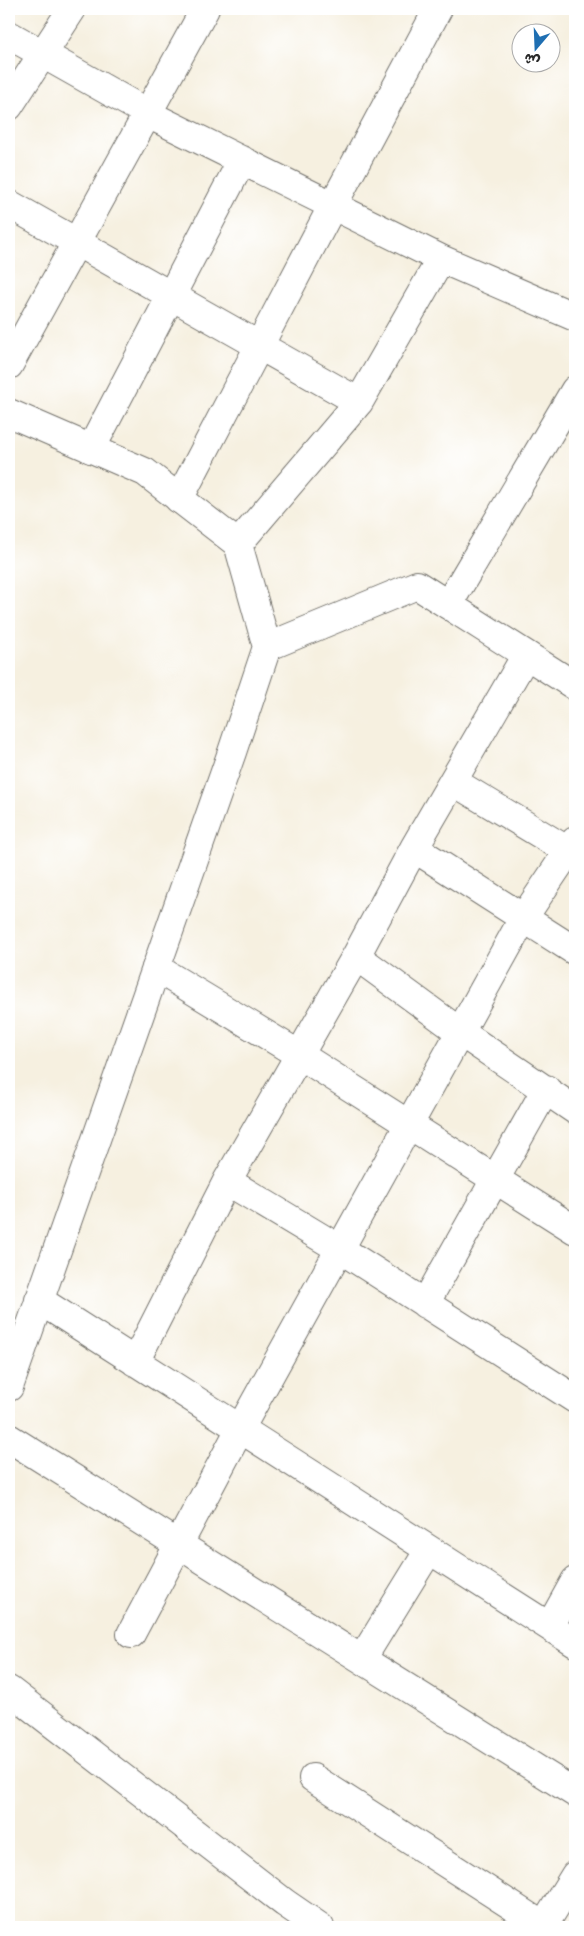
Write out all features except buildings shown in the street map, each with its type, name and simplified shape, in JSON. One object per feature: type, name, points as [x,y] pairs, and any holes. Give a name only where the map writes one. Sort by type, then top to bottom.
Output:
[{"type":"street","points":[[9,106],[72,9]]},
{"type":"street","points":[[9,365],[205,9]]},
{"type":"street","points":[[179,499],[332,205],[438,9]]},
{"type":"street","points":[[9,35],[148,113],[332,205],[441,259],[575,317]]},
{"type":"street","points":[[91,449],[242,160]]},
{"type":"street","points":[[9,204],[359,402]]},
{"type":"street","points":[[238,544],[359,402],[441,259]]},
{"type":"street","points":[[448,605],[575,390]]},
{"type":"street","points":[[9,413],[144,472],[238,544],[267,647],[9,1387]]},
{"type":"street","points":[[267,647],[417,585],[575,685]]},
{"type":"street","points":[[135,1362],[227,1181],[298,1054],[356,956],[414,848],[526,655]]},
{"type":"street","points":[[131,1634],[240,1429],[524,917],[573,849],[454,782]]},
{"type":"street","points":[[414,848],[575,951]]},
{"type":"street","points":[[356,956],[460,1032],[575,1110]]},
{"type":"street","points":[[156,968],[298,1054],[408,1126],[575,1230]]},
{"type":"street","points":[[425,1304],[546,1089]]},
{"type":"street","points":[[227,1181],[340,1249],[575,1399]]},
{"type":"street","points":[[39,1300],[575,1643]]},
{"type":"street","points":[[9,1438],[575,1793]]},
{"type":"street","points":[[362,1659],[429,1550]]},
{"type":"street","points":[[550,1626],[575,1581]]},
{"type":"street","points":[[13,1702],[320,1927]]},
{"type":"street","points":[[313,1778],[544,1927],[575,1875]]}]
